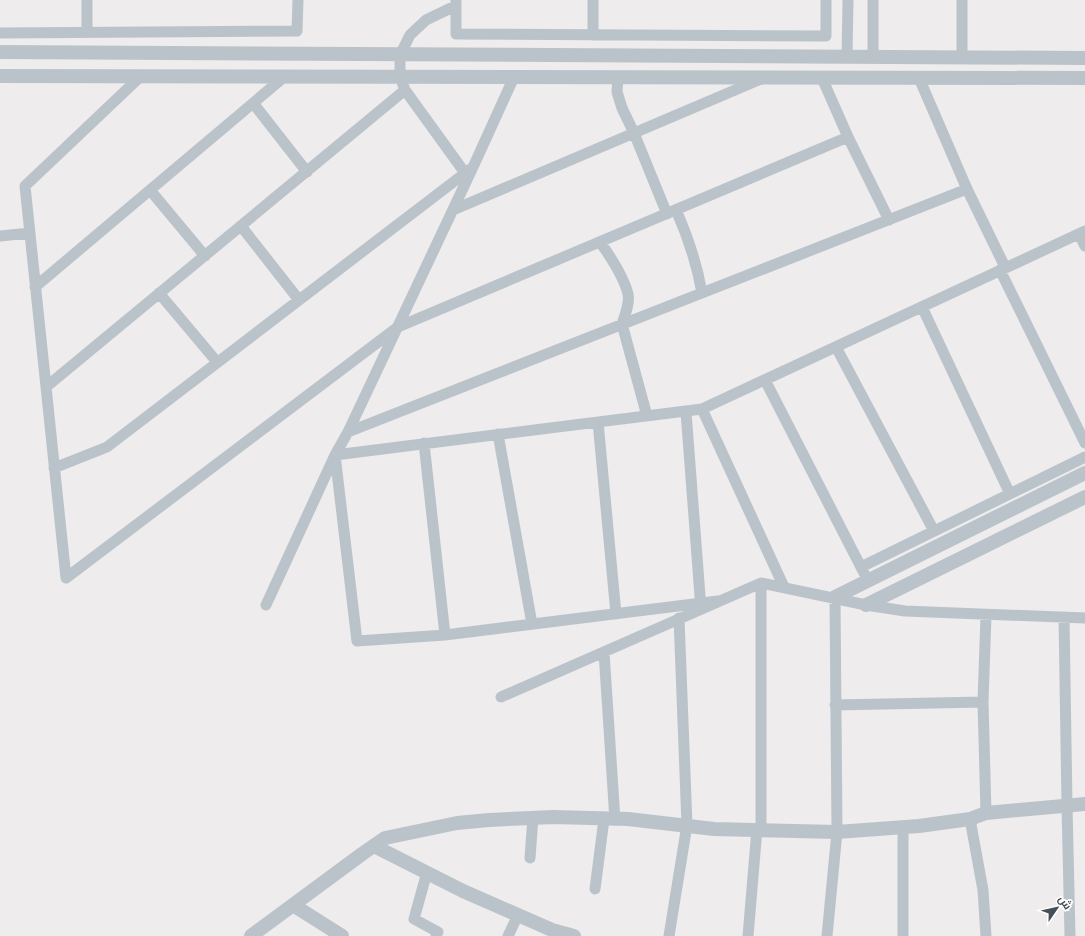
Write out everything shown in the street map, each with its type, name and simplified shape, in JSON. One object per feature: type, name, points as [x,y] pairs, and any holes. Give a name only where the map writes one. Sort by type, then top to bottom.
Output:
[{"type":"street","points":[[87,0],[87,32]]},
{"type":"street","points":[[0,33],[297,31],[298,0]]},
{"type":"street","points":[[593,0],[594,35]]},
{"type":"street","points":[[465,173],[405,90],[400,77],[400,55],[410,35],[426,20],[456,3],[456,34],[826,36],[826,0]]},
{"type":"street","points":[[848,0],[848,57]]},
{"type":"street","points":[[873,0],[873,58]]},
{"type":"street","points":[[962,0],[962,58]]},
{"type":"street","points":[[0,52],[1085,58]]},
{"type":"street","points":[[0,76],[1085,78]]},
{"type":"street","points":[[141,76],[25,186],[66,578],[398,327],[848,137]]},
{"type":"street","points":[[35,287],[284,77]]},
{"type":"street","points":[[266,605],[335,455],[348,432],[474,166],[514,77]]},
{"type":"street","points":[[618,78],[617,92],[620,102],[672,212],[688,238],[698,270],[702,293]]},
{"type":"street","points":[[453,210],[764,78]]},
{"type":"street","points":[[822,78],[848,137],[889,220]]},
{"type":"street","points":[[919,78],[1002,269],[1085,443]]},
{"type":"street","points":[[46,387],[405,90]]},
{"type":"street","points":[[253,103],[307,172]]},
{"type":"street","points":[[54,468],[106,447],[474,166]]},
{"type":"street","points":[[348,432],[967,189]]},
{"type":"street","points":[[150,190],[204,256]]},
{"type":"street","points":[[241,226],[298,300]]},
{"type":"street","points":[[0,236],[30,233]]},
{"type":"street","points":[[335,455],[702,409],[1082,233],[1085,246]]},
{"type":"street","points":[[600,242],[612,260],[628,295],[627,311],[622,324],[647,416]]},
{"type":"street","points":[[159,293],[217,362]]},
{"type":"street","points":[[922,307],[1010,494]]},
{"type":"street","points":[[836,347],[934,531]]},
{"type":"street","points":[[765,380],[868,580]]},
{"type":"street","points":[[702,409],[784,587]]},
{"type":"street","points":[[686,412],[701,606]]},
{"type":"street","points":[[598,422],[616,614]]},
{"type":"street","points":[[498,434],[532,624]]},
{"type":"street","points":[[424,443],[445,635]]},
{"type":"street","points":[[335,455],[358,641],[445,635],[616,614],[701,606],[718,601],[761,583],[835,597],[866,605],[906,611],[1085,618]]},
{"type":"street","points":[[861,567],[1085,457]]},
{"type":"street","points":[[835,597],[1085,473]]},
{"type":"street","points":[[866,605],[1085,497]]},
{"type":"street","points":[[748,936],[759,830],[761,583]]},
{"type":"street","points":[[827,936],[837,832],[835,597]]},
{"type":"street","points":[[501,697],[679,618],[701,606]]},
{"type":"street","points":[[986,615],[982,702],[986,813]]},
{"type":"street","points":[[1064,617],[1070,936]]},
{"type":"street","points":[[669,936],[687,825],[679,618]]},
{"type":"street","points":[[595,889],[610,819],[604,652]]},
{"type":"street","points":[[835,705],[982,702]]},
{"type":"street","points":[[251,936],[385,838],[457,823],[533,817],[628,820],[714,829],[837,832],[903,827],[970,819],[986,813],[1085,804]]},
{"type":"street","points":[[530,858],[533,817]]},
{"type":"street","points":[[970,819],[983,890],[986,936]]},
{"type":"street","points":[[903,827],[903,936]]},
{"type":"street","points":[[374,846],[463,891],[552,930],[574,936]]},
{"type":"street","points":[[426,872],[414,919],[438,932],[436,936]]},
{"type":"street","points":[[293,905],[342,936]]},
{"type":"street","points":[[508,936],[518,915]]}]
